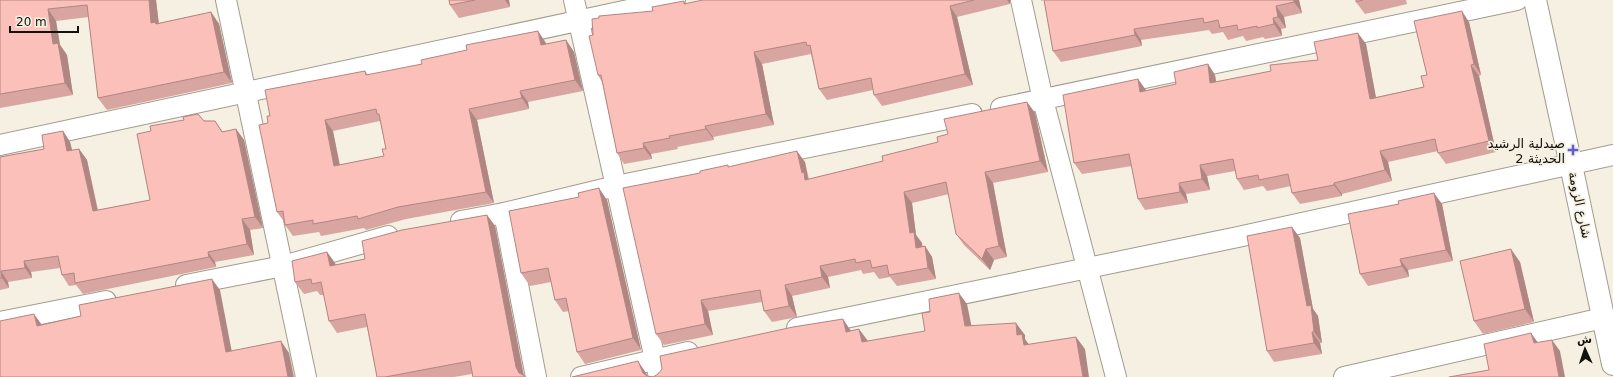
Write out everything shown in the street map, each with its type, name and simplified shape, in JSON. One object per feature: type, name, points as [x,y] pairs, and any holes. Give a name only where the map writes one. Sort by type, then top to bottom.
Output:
[{"type":"street","points":[[226,0],[306,377]]},
{"type":"street","points":[[574,0],[656,368]]},
{"type":"street","points":[[0,145],[675,0]]},
{"type":"street","points":[[1021,0],[1043,100],[1086,269],[1116,377]]},
{"type":"street","points":[[445,224],[504,213],[616,186],[1043,100],[1517,0]]},
{"type":"street","name":"شارع الزومة","points":[[1535,0],[1572,165],[1613,364]]},
{"type":"street","points":[[776,332],[1086,269],[1613,155]]},
{"type":"street","points":[[504,213],[536,377]]},
{"type":"street","points":[[167,289],[283,266],[408,230]]},
{"type":"street","points":[[0,322],[122,298]]},
{"type":"street","points":[[1344,377],[1603,318]]},
{"type":"street","points":[[581,377],[656,368],[707,347]]},
{"type":"building","points":[[0,0],[149,0],[151,23],[155,22],[156,24],[211,12],[224,72],[98,98],[87,5],[48,9],[53,44],[58,43],[65,83],[0,94]]},
{"type":"building","points":[[449,0],[475,0],[450,5]]},
{"type":"building","points":[[703,0],[974,0],[950,6],[965,74],[874,95],[871,78],[819,89],[810,45],[807,46],[806,42],[754,52],[766,114],[705,126],[706,129],[643,143],[644,148],[617,153],[601,75],[598,75],[589,36],[593,35],[592,19],[599,18],[599,16],[653,11],[652,7],[684,1],[684,4]]},
{"type":"building","points":[[1044,0],[1294,0],[1294,2],[1276,6],[1278,17],[1273,18],[1274,24],[1257,28],[1257,26],[1238,30],[1237,25],[1220,28],[1218,20],[1204,23],[1203,18],[1134,29],[1135,35],[1053,51]]},
{"type":"building","points":[[1462,11],[1474,64],[1471,65],[1489,141],[1438,153],[1435,139],[1380,151],[1385,170],[1334,183],[1334,185],[1292,193],[1288,174],[1259,180],[1258,175],[1237,179],[1233,159],[1200,165],[1202,179],[1179,183],[1180,192],[1138,199],[1129,154],[1074,163],[1063,95],[1138,79],[1140,92],[1176,84],[1174,72],[1208,64],[1210,83],[1271,71],[1270,65],[1318,60],[1314,42],[1358,33],[1370,99],[1424,87],[1421,76],[1427,75],[1414,21]]},
{"type":"building","points":[[538,31],[541,45],[566,40],[575,80],[520,91],[522,98],[469,109],[486,192],[398,207],[358,219],[357,216],[313,224],[313,220],[285,225],[283,211],[277,212],[259,125],[268,123],[267,116],[270,116],[265,90],[365,71],[366,75],[422,64],[421,60],[467,50],[466,45]],"holes":[[[376,109],[377,114],[379,114],[386,149],[382,149],[384,156],[334,166],[325,120]]]},
{"type":"building","points":[[1027,102],[1040,161],[985,172],[999,246],[986,249],[982,259],[956,234],[946,182],[904,192],[910,233],[914,232],[916,248],[925,246],[928,268],[889,275],[887,265],[872,268],[870,260],[856,263],[855,259],[820,266],[822,277],[785,285],[789,306],[764,311],[760,290],[701,300],[705,324],[656,334],[623,188],[700,173],[700,171],[728,165],[728,167],[797,151],[805,180],[883,161],[882,156],[938,142],[937,137],[948,134],[944,119]]},
{"type":"building","points":[[198,114],[204,121],[215,121],[222,132],[236,129],[255,217],[242,219],[247,244],[208,252],[209,257],[75,283],[74,273],[62,275],[58,256],[24,261],[25,268],[1,271],[2,278],[0,278],[0,157],[44,149],[42,135],[63,131],[67,151],[79,149],[93,211],[150,200],[137,134],[151,131],[150,126],[184,120],[183,117]]},
{"type":"building","points":[[599,188],[633,338],[577,352],[566,298],[555,300],[548,268],[521,273],[509,211],[579,197],[578,193]]},
{"type":"building","points":[[1434,193],[1446,250],[1400,259],[1402,266],[1360,274],[1348,214],[1399,204],[1398,201]]},
{"type":"building","points":[[487,215],[516,367],[519,373],[525,377],[473,377],[470,361],[385,377],[377,377],[365,314],[329,321],[321,282],[312,284],[311,279],[295,282],[292,261],[327,252],[330,266],[365,259],[362,241],[402,230]]},
{"type":"building","points":[[1292,227],[1307,306],[1311,305],[1314,343],[1267,351],[1247,236]]},
{"type":"building","points":[[1511,249],[1525,309],[1474,321],[1460,261]]},
{"type":"building","points":[[212,279],[226,352],[281,341],[288,377],[0,377],[0,321],[34,314],[37,326],[81,316],[79,305]]},
{"type":"building","points":[[959,293],[965,326],[1016,323],[1017,335],[1022,334],[1024,345],[1076,337],[1083,377],[653,377],[662,369],[660,356],[793,327],[843,319],[846,332],[859,329],[862,342],[925,331],[922,313],[930,312],[929,299]]},
{"type":"building","points":[[1531,333],[1534,343],[1552,340],[1559,377],[1449,377],[1489,370],[1484,344]]},
{"type":"building","points":[[638,361],[643,373],[647,376],[653,377],[572,377]]},
{"type":"place","name":"صيدلية الرشيد الحديثة 2","points":[[1573,150]]}]
